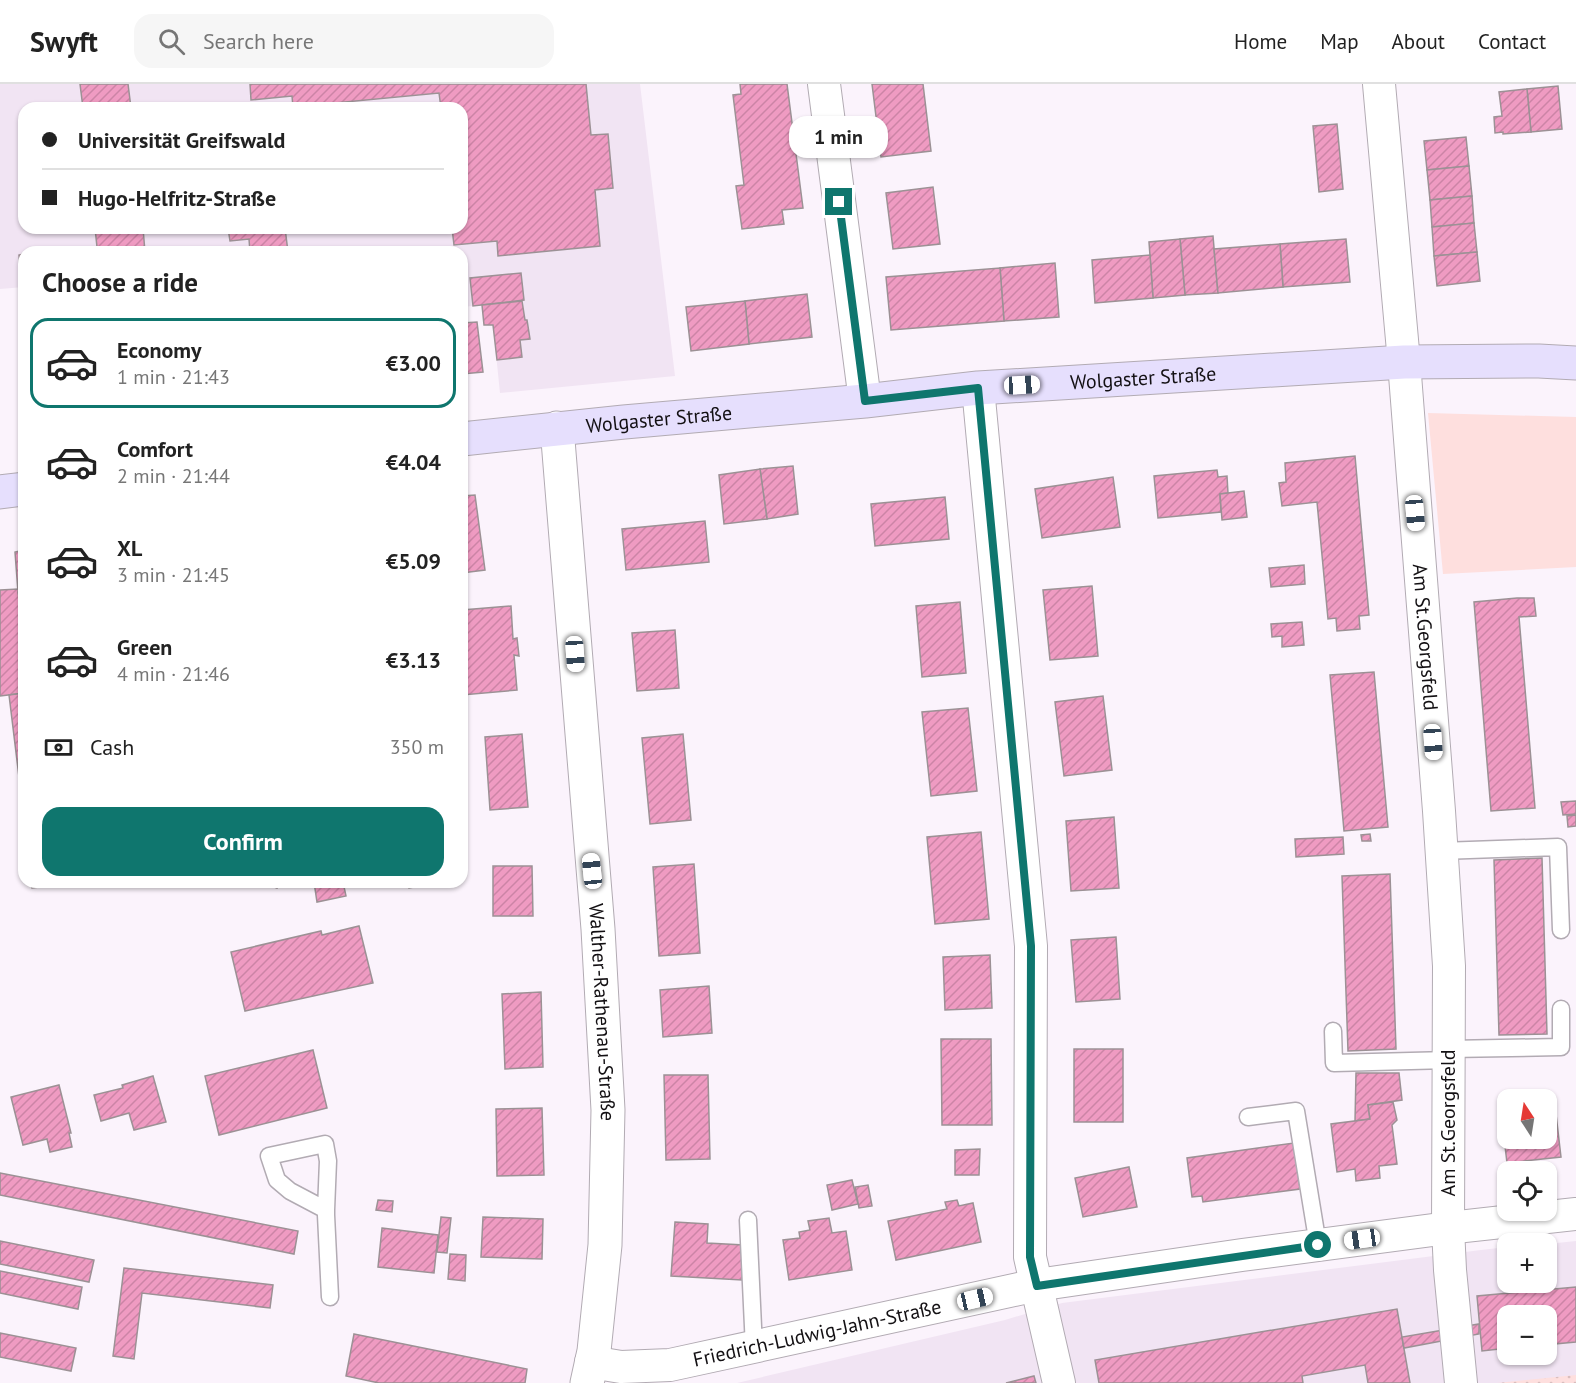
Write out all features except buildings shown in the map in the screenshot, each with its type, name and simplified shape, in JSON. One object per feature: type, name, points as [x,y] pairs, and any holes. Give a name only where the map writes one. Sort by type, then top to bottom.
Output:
[{"type":"main road","name":"Wolgaster Straße","points":[[468,438],[556,428],[865,401],[978,388],[1404,362],[1576,363]]},
{"type":"main road","points":[[0,492],[18,490]]},
{"type":"street","points":[[824,84],[865,401]]},
{"type":"street","name":"Am St.Georgsfeld","points":[[1379,84],[1404,362],[1442,851],[1449,966],[1448,1228],[1461,1383]]},
{"type":"street","points":[[978,388],[1031,946],[1030,1257],[1059,1383]]},
{"type":"street","name":"Walther-Rathenau-Straße","points":[[556,428],[598,929],[608,1110],[605,1245],[589,1373]]},
{"type":"street","name":"Friedrich-Ludwig-Jahn-Straße","points":[[589,1373],[621,1367],[670,1365],[1037,1286],[1318,1245],[1576,1214]]},
{"type":"lane","points":[[1442,851],[1558,847],[1562,930]]},
{"type":"lane","points":[[1333,1031],[1334,1063],[1561,1047],[1560,1010]]},
{"type":"lane","points":[[1248,1117],[1296,1111],[1318,1245]]},
{"type":"lane","points":[[326,1210],[330,1297]]},
{"type":"lane","points":[[748,1220],[754,1348]]},
{"type":"shaded area","points":[[0,84],[640,84],[675,376],[500,393],[493,325],[484,325],[482,305],[468,306],[468,246],[18,246],[18,288],[0,289]]},
{"type":"shaded area","points":[[1428,413],[1576,417],[1576,567],[1443,574]]},
{"type":"shaded area","points":[[1576,1241],[1576,1383],[737,1383],[1005,1320],[1062,1303],[1497,1248],[1497,1293],[1557,1293],[1557,1243]]},
{"type":"shaded area","points":[[1576,1375],[1576,1383],[1497,1383]]},
{"type":"route","points":[[839,202],[865,401],[978,388],[1031,946],[1030,1257],[1037,1286],[1318,1245]]}]
